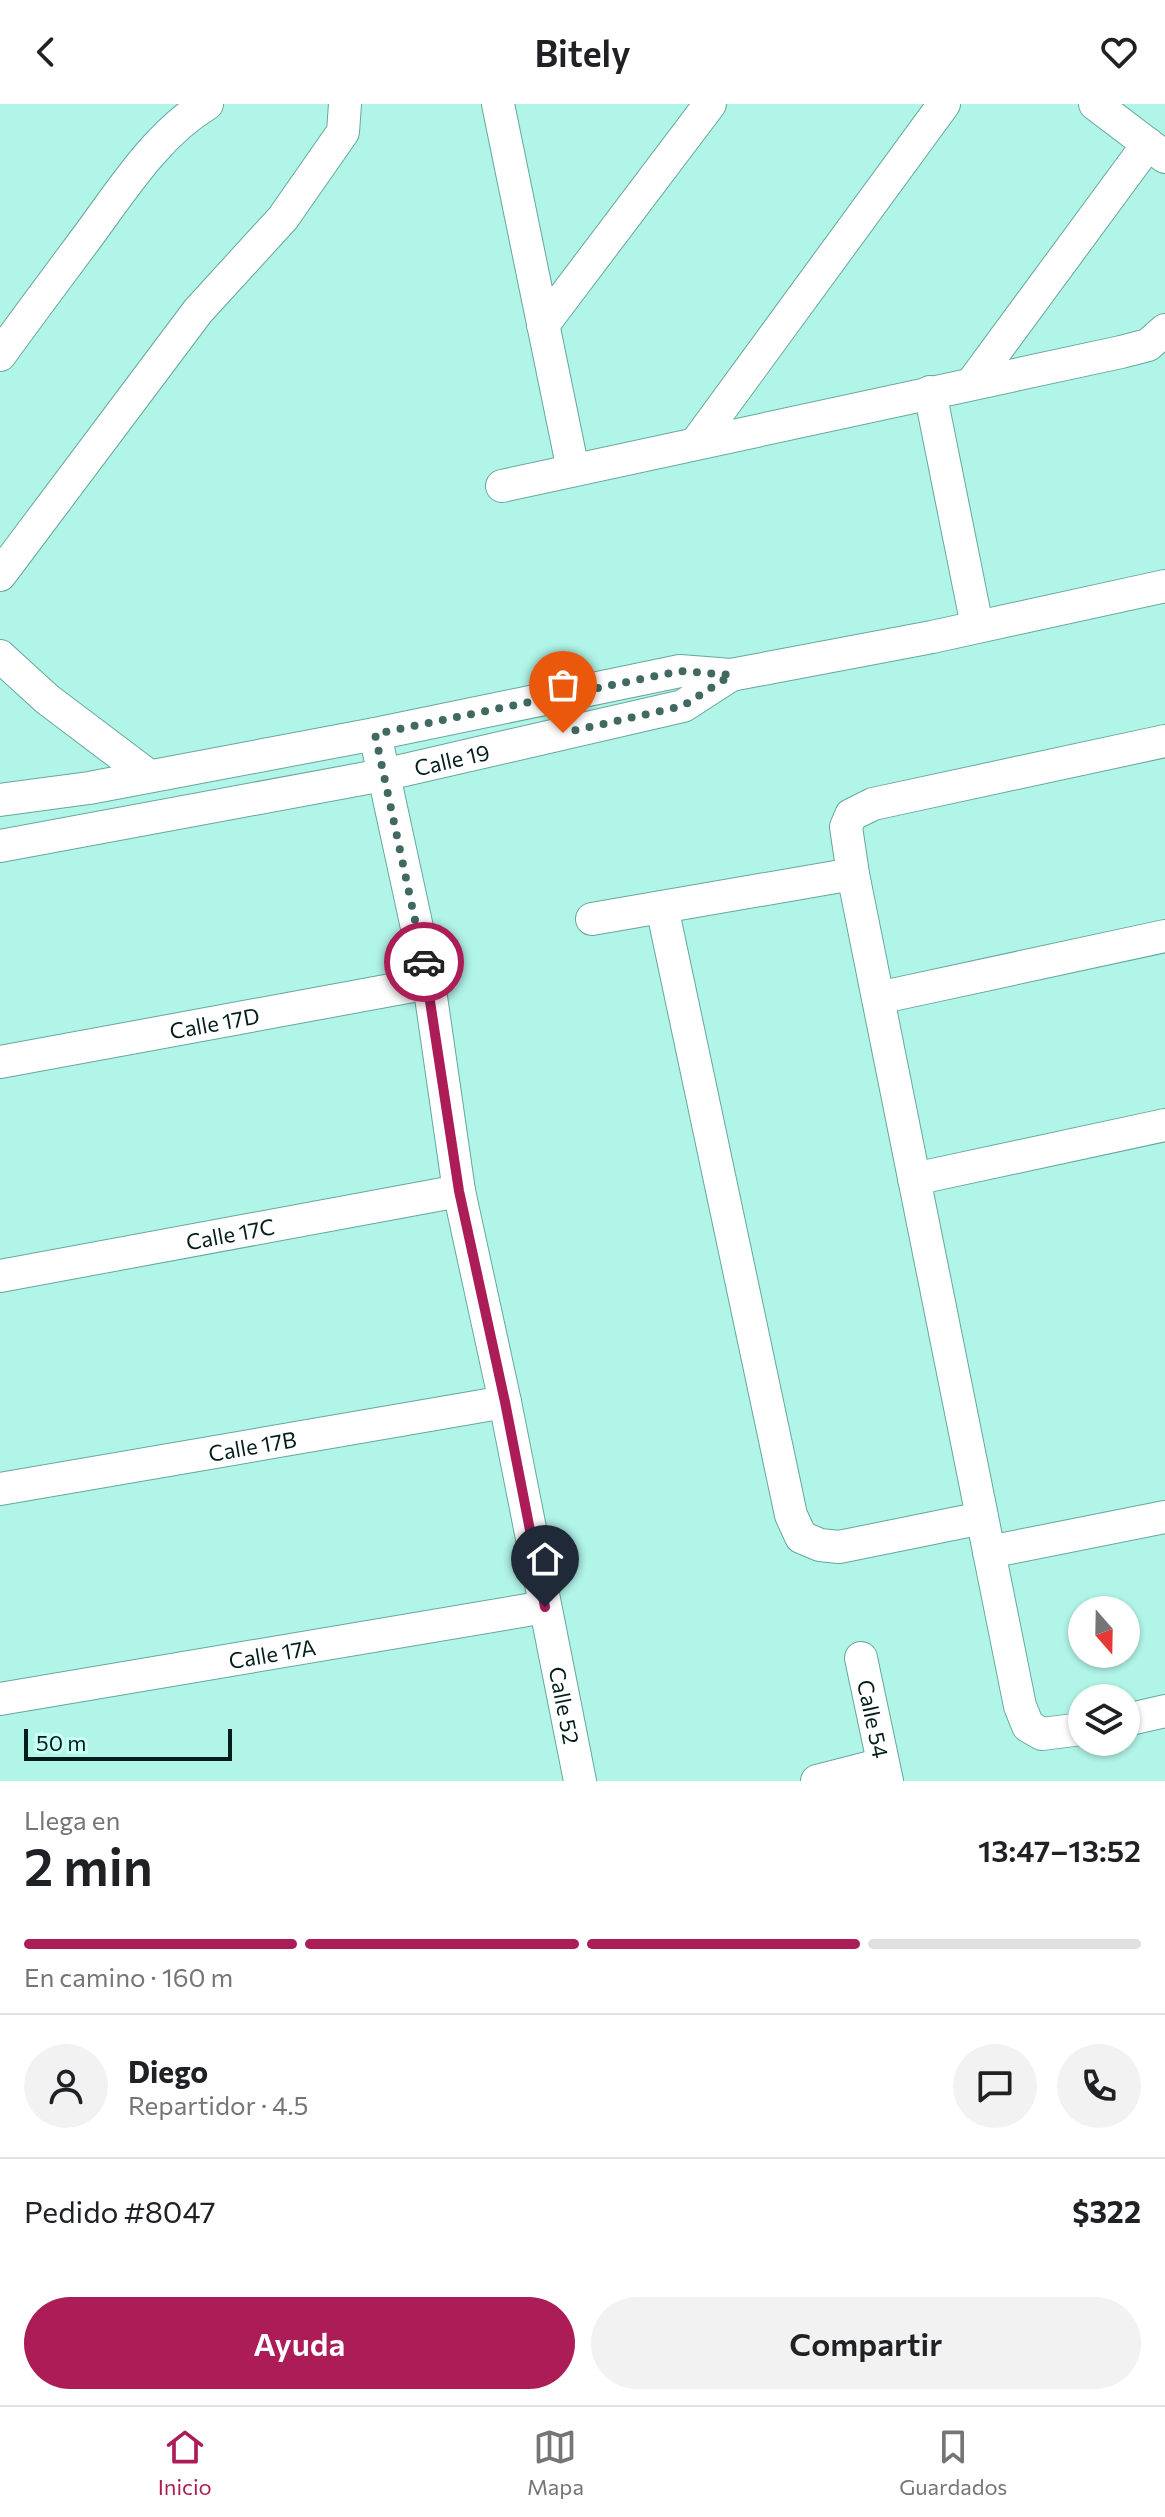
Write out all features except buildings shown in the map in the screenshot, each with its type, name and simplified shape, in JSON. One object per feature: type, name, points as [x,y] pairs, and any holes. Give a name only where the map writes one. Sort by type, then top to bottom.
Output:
[{"type":"street","points":[[0,355],[120,191],[159,145],[207,104]]},
{"type":"street","points":[[0,575],[198,311],[283,218],[343,132],[345,104]]},
{"type":"street","points":[[498,104],[573,470]]},
{"type":"street","points":[[543,325],[710,104]]},
{"type":"street","points":[[696,443],[944,104]]},
{"type":"street","points":[[972,383],[1156,151],[1095,104]]},
{"type":"street","points":[[502,486],[1148,345],[1165,330]]},
{"type":"street","points":[[930,392],[977,626]]},
{"type":"street","points":[[731,675],[932,637],[1165,586]]},
{"type":"street","points":[[0,656],[47,699],[149,776]]},
{"type":"street","name":"Calle 19","points":[[0,800],[89,788],[375,734],[680,671],[731,675]]},
{"type":"street","name":"Calle 19","points":[[0,846],[383,775],[683,706],[731,675]]},
{"type":"street","name":"Calle 52","points":[[375,734],[429,983],[459,1191],[505,1402],[580,1781]]},
{"type":"street","points":[[1068,1731],[1042,1734],[1028,1726],[1020,1706],[846,827],[851,815],[873,804],[1165,741]]},
{"type":"street","points":[[592,919],[853,874]]},
{"type":"street","points":[[662,907],[791,1515],[801,1537],[820,1545],[839,1547],[982,1518]]},
{"type":"street","points":[[878,998],[1165,936]]},
{"type":"street","name":"Calle 17D","points":[[0,1062],[429,983]]},
{"type":"street","points":[[914,1179],[1165,1125]]},
{"type":"street","name":"Calle 17C","points":[[0,1276],[459,1191]]},
{"type":"street","name":"Calle 17B","points":[[0,1489],[505,1402]]},
{"type":"street","points":[[989,1552],[1165,1517]]},
{"type":"street","name":"Calle 17A","points":[[0,1699],[545,1607]]},
{"type":"street","name":"Calle 54","points":[[861,1658],[885,1772]]},
{"type":"street","points":[[1140,1717],[1165,1711]]},
{"type":"street","points":[[817,1781],[885,1772]]},
{"type":"way so far","points":[[424,962],[375,734],[680,671],[731,675],[683,706],[563,733]]},
{"type":"route","points":[[424,962],[459,1191],[545,1607]]}]
